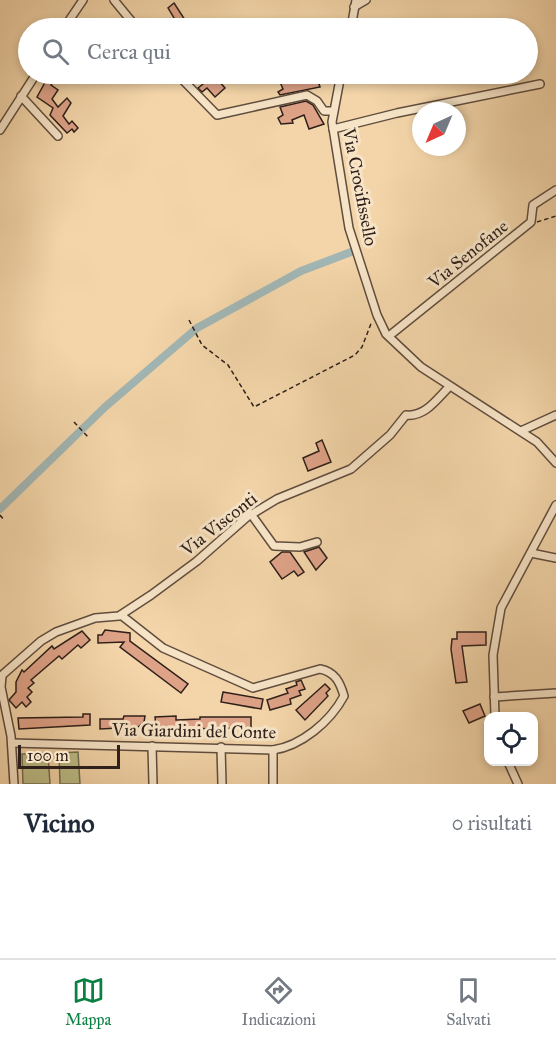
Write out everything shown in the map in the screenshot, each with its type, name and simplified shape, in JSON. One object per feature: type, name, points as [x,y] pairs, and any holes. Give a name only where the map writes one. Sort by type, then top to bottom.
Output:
[{"type":"street","points":[[71,18],[83,0]]},
{"type":"street","points":[[114,0],[129,18]]},
{"type":"street","points":[[355,4],[366,0]]},
{"type":"street","points":[[0,130],[29,84]]},
{"type":"street","points":[[187,84],[217,115],[307,95],[317,101],[324,111],[333,111]]},
{"type":"street","name":"Via Crocifissello","points":[[339,84],[333,111],[333,129],[349,228],[378,318],[389,336],[421,367],[520,431],[546,450],[556,463]]},
{"type":"street","points":[[333,129],[397,112],[540,84]]},
{"type":"street","points":[[21,96],[58,136]]},
{"type":"street","name":"Via Senofane","points":[[389,336],[531,222],[533,205],[556,190]]},
{"type":"street","name":"Via Visconti","points":[[1,676],[41,641],[56,632],[94,618],[121,615],[197,561],[251,514],[277,499],[351,469],[390,435],[401,419],[406,415],[415,416],[427,409],[449,387]]},
{"type":"street","points":[[520,431],[556,415]]},
{"type":"street","points":[[495,712],[493,655],[501,608],[556,505]]},
{"type":"street","points":[[251,514],[274,546],[300,547],[317,542]]},
{"type":"street","points":[[531,553],[556,558]]},
{"type":"street","name":"Via Giardini del Conte","points":[[12,743],[273,750],[288,748],[321,725],[344,696],[342,687],[333,675],[320,669],[253,688],[163,648],[121,615]]},
{"type":"street","points":[[1,676],[12,743],[14,784]]},
{"type":"street","points":[[494,697],[556,693]]},
{"type":"street","points":[[152,746],[153,784]]},
{"type":"street","points":[[221,747],[222,784]]},
{"type":"street","points":[[273,750],[273,784]]},
{"type":"street","points":[[510,766],[518,784]]},
{"type":"path","points":[[531,222],[540,222],[556,216]]},
{"type":"path","points":[[189,320],[197,338],[209,353],[228,365],[254,407],[355,355],[362,347],[373,320],[378,318]]},
{"type":"path","points":[[74,422],[89,438]]},
{"type":"path","points":[[0,515],[4,520]]},
{"type":"green space","points":[[78,752],[80,784],[60,784],[59,753]]},
{"type":"green space","points":[[48,753],[50,784],[23,784],[22,754]]},
{"type":"building","points":[[174,3],[184,18],[174,18],[168,8]]},
{"type":"building","points":[[44,84],[52,84],[58,90],[52,99],[58,107],[67,98],[71,103],[63,116],[69,124],[72,121],[78,128],[74,132],[72,129],[67,133],[50,115],[53,108],[37,97]]},
{"type":"building","points":[[203,84],[222,84],[225,88],[215,97],[207,88],[202,92],[198,88]]},
{"type":"building","points":[[281,84],[319,84],[320,87],[280,95],[278,92],[283,89]]},
{"type":"building","points":[[306,101],[313,105],[324,124],[309,129],[304,115],[292,120],[293,123],[281,124],[278,118],[283,115],[280,107]]},
{"type":"building","points":[[322,440],[331,462],[308,471],[303,458],[319,451],[316,443]]},
{"type":"building","points":[[319,547],[327,558],[316,570],[304,552]]},
{"type":"building","points":[[282,552],[290,552],[304,572],[298,576],[294,571],[282,579],[270,562]]},
{"type":"building","points":[[105,630],[130,633],[130,641],[188,684],[181,693],[120,647],[124,642],[98,643],[98,635],[102,635]]},
{"type":"building","points":[[82,631],[90,640],[81,648],[78,645],[62,659],[59,656],[31,680],[34,683],[28,688],[32,692],[27,697],[31,702],[26,707],[22,702],[16,708],[9,700],[16,692],[16,682],[22,670],[24,672],[52,646],[54,649]]},
{"type":"building","points":[[457,632],[486,632],[486,645],[462,646],[467,682],[456,683],[451,649],[452,639],[457,639]]},
{"type":"building","points":[[301,680],[305,689],[299,691],[301,695],[290,699],[291,704],[270,710],[267,700],[288,693],[286,689],[297,685],[296,682]]},
{"type":"building","points":[[325,684],[330,689],[326,693],[328,696],[305,720],[296,710]]},
{"type":"building","points":[[223,692],[263,699],[261,709],[221,702]]},
{"type":"building","points":[[480,704],[484,716],[469,723],[463,711]]},
{"type":"building","points":[[83,714],[90,714],[90,725],[19,729],[18,718],[83,717]]},
{"type":"building","points":[[124,716],[145,716],[144,722],[138,727],[100,729],[100,719],[123,719]]},
{"type":"building","points":[[176,716],[176,720],[200,719],[200,717],[251,717],[251,728],[177,729],[156,726],[155,717]]},
{"type":"waterway","points":[[0,509],[105,407],[197,328],[301,271],[351,252]]}]
